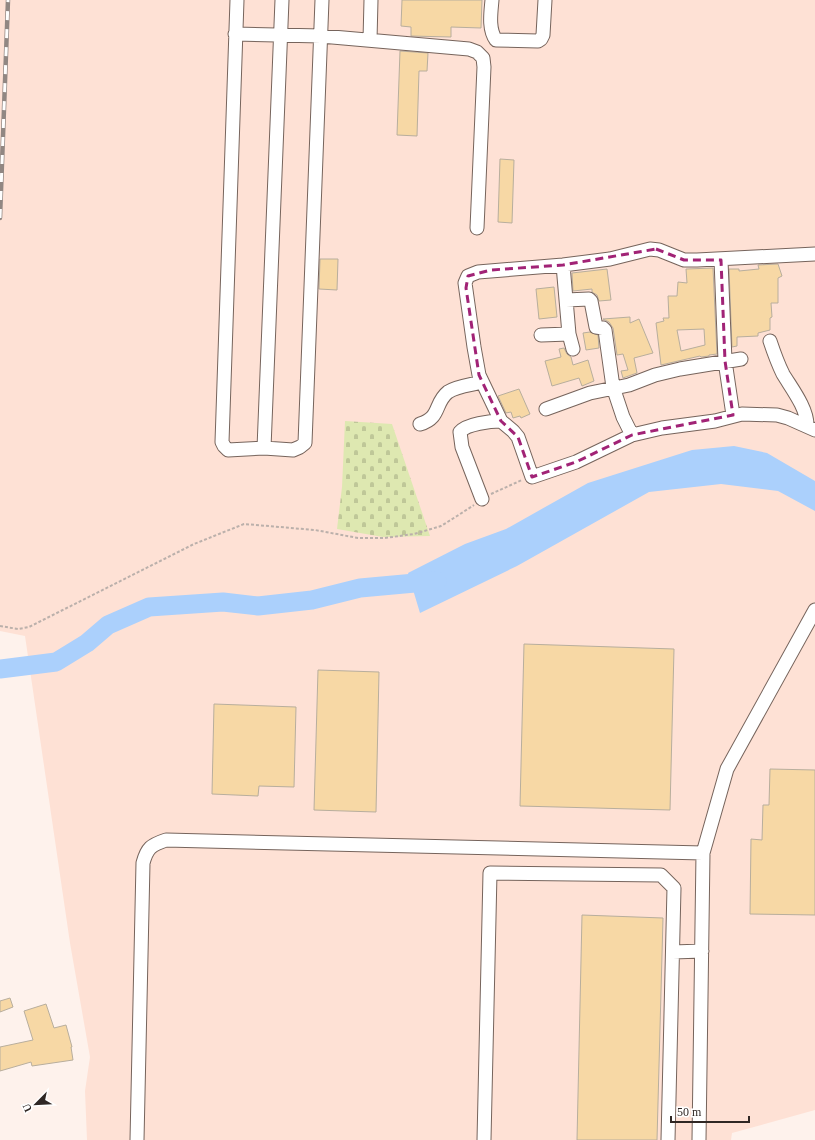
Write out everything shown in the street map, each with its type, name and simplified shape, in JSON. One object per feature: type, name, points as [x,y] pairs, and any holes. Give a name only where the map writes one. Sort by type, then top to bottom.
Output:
[{"type":"street","points":[[237,0],[222,442],[228,450],[264,448],[293,450],[305,443],[322,0]]},
{"type":"street","points":[[264,448],[282,0]]},
{"type":"street","points":[[370,40],[371,0]]},
{"type":"street","points":[[492,0],[491,20],[496,40],[538,41],[543,35],[545,0]]},
{"type":"street","points":[[235,34],[321,36],[469,49],[477,52],[483,58],[477,228]]},
{"type":"street","points":[[811,428],[777,415],[757,413],[733,415],[715,421],[662,428],[632,435],[576,462],[532,477],[516,433],[501,421],[482,382],[477,364],[465,283],[468,276],[478,272],[563,266],[650,249],[659,250],[684,260],[721,260],[815,254]]},
{"type":"street","points":[[721,260],[725,361],[733,415]]},
{"type":"street","points":[[563,266],[569,334],[573,349]]},
{"type":"street","points":[[566,300],[584,298],[591,301],[596,326],[605,330],[613,387],[623,418],[632,435]]},
{"type":"street","points":[[541,335],[569,334]]},
{"type":"street","points":[[770,342],[783,374],[803,407],[811,428]]},
{"type":"street","points":[[546,409],[590,393],[628,384],[655,375],[680,369],[741,359]]},
{"type":"street","points":[[420,424],[430,420],[447,393],[461,387],[482,382]]},
{"type":"street","points":[[482,499],[462,447],[460,432],[465,428],[488,422],[501,421]]},
{"type":"street","points":[[700,1140],[703,853],[727,770],[815,610]]},
{"type":"street","points":[[137,1140],[143,863],[146,853],[153,845],[166,840],[703,853]]},
{"type":"street","points":[[484,1140],[490,873],[661,876],[674,888],[668,1140]]},
{"type":"street","points":[[673,952],[702,951]]},
{"type":"path","points":[[0,626],[18,629],[29,626],[194,544],[242,524],[315,530],[358,538],[396,537],[414,534],[440,526],[499,489],[532,477]]},
{"type":"highlighted area","points":[[656,249],[684,260],[721,260],[725,361],[733,415],[632,435],[576,462],[532,477],[518,437],[501,421],[479,375],[466,288],[468,276],[491,270],[563,265]]},
{"type":"shaded area","points":[[0,0],[815,0],[815,1110],[732,1133],[731,1140],[87,1140],[85,1091],[90,1057],[70,943],[25,636],[0,631]]},
{"type":"green space","points":[[345,421],[392,424],[430,536],[383,537],[337,529],[342,487]]},
{"type":"water","points":[[734,446],[767,453],[815,481],[815,511],[778,491],[721,484],[649,492],[517,566],[420,613],[408,573],[465,544],[506,529],[588,483],[692,450]]},
{"type":"building","points":[[402,0],[482,0],[481,28],[451,27],[451,37],[411,36],[411,27],[401,26]]},
{"type":"building","points":[[400,51],[428,53],[427,71],[419,71],[417,136],[397,135]]},
{"type":"building","points":[[500,159],[514,160],[512,223],[498,222]]},
{"type":"building","points":[[320,259],[338,259],[337,290],[319,289]]},
{"type":"building","points":[[778,264],[782,276],[778,278],[778,303],[771,303],[772,317],[770,318],[770,330],[758,333],[758,336],[737,337],[737,346],[732,347],[729,269],[739,269],[739,271],[759,269],[758,265]]},
{"type":"building","points":[[713,268],[717,354],[700,356],[661,365],[656,323],[664,321],[663,318],[669,318],[668,296],[677,296],[678,282],[687,283],[686,269]],"holes":[[[704,329],[705,345],[681,351],[677,330]]]},
{"type":"building","points":[[607,269],[611,300],[599,301],[597,295],[592,292],[592,289],[573,291],[572,273]]},
{"type":"building","points":[[554,287],[557,317],[539,319],[536,289]]},
{"type":"building","points":[[630,317],[630,323],[639,319],[653,353],[634,358],[637,373],[623,378],[621,371],[628,370],[623,354],[617,355],[613,328],[609,322],[603,319]]},
{"type":"building","points":[[590,332],[598,335],[599,348],[586,350],[583,333]]},
{"type":"building","points":[[564,348],[567,354],[571,357],[573,365],[588,360],[594,381],[582,386],[579,378],[552,386],[545,361],[561,357],[559,349]]},
{"type":"building","points":[[519,389],[530,414],[521,418],[520,416],[513,418],[511,412],[506,413],[498,396]]},
{"type":"building","points":[[524,644],[674,649],[670,810],[520,806]]},
{"type":"building","points":[[318,670],[379,672],[376,812],[314,810]]},
{"type":"building","points":[[214,704],[296,707],[294,787],[259,786],[258,796],[212,794]]},
{"type":"building","points":[[770,769],[815,770],[815,915],[750,914],[751,839],[762,840],[763,805],[769,805]]},
{"type":"building","points":[[582,915],[663,918],[657,1140],[577,1140]]},
{"type":"building","points":[[10,998],[13,1007],[0,1012],[0,1001]]},
{"type":"building","points":[[46,1004],[54,1028],[66,1025],[72,1047],[73,1060],[32,1066],[31,1062],[0,1071],[0,1047],[33,1040],[24,1011]]},
{"type":"waterway","points":[[0,669],[56,662],[87,643],[108,625],[149,607],[223,602],[258,606],[312,600],[360,588],[437,581]]},
{"type":"railway","points":[[0,218],[8,0]]}]
